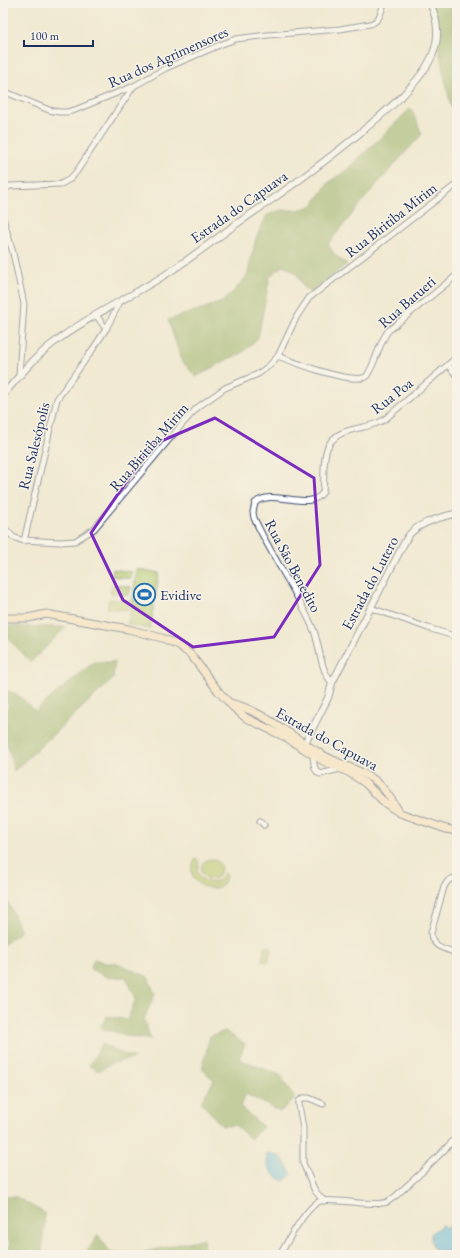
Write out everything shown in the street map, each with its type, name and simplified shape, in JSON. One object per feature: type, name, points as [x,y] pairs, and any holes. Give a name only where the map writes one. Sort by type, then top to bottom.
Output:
[{"type":"main road","name":"Estrada do Capuava","points":[[3,618],[28,618],[46,614],[128,629],[162,638],[178,645],[191,655],[229,703],[249,720],[287,738],[313,755],[358,777],[385,803],[400,813],[446,830],[457,831]]},
{"type":"main road","name":"Estrada do Capuava","points":[[229,703],[237,705],[274,723],[323,755],[362,773],[377,783],[388,795],[400,813]]},
{"type":"main road","points":[[249,720],[253,713]]},
{"type":"main road","points":[[371,789],[377,788],[377,783]]},
{"type":"street","name":"Rua dos Agrimensores","points":[[3,91],[49,110],[67,112],[134,86],[166,68],[236,39],[254,36],[340,29],[374,23],[379,18],[384,3]]},
{"type":"street","name":"Estrada do Capuava","points":[[3,395],[19,375],[58,339],[170,271],[309,174],[378,118],[407,91],[425,69],[432,56],[438,31],[436,18],[430,3]]},
{"type":"street","points":[[3,190],[10,186],[61,184],[70,179],[77,171],[134,86]]},
{"type":"street","name":"Rua Biritiba Mirim","points":[[24,541],[60,542],[75,540],[94,529],[198,407],[226,388],[258,374],[270,365],[278,356],[297,316],[309,298],[457,184]]},
{"type":"street","points":[[3,218],[18,272],[24,304],[19,375]]},
{"type":"street","name":"Rua Barueri","points":[[278,356],[321,371],[357,379],[366,376],[372,366],[382,339],[388,331],[457,275]]},
{"type":"street","name":"Rua Salesópolis","points":[[24,541],[57,399],[106,329],[120,302]]},
{"type":"street","points":[[96,315],[106,329]]},
{"type":"street","name":"Rua Poa","points":[[300,500],[316,499],[323,492],[325,453],[333,438],[341,432],[375,425],[384,420],[457,357]]},
{"type":"street","points":[[448,365],[457,376]]},
{"type":"street","name":"Rua São Benedito","points":[[300,500],[263,498],[255,503],[253,512],[254,518],[313,628],[323,668],[327,677],[332,683]]},
{"type":"street","name":"Estrada do Lutero","points":[[304,742],[328,698],[332,683],[409,535],[428,522],[457,513]]},
{"type":"street","points":[[3,526],[13,537],[24,541]]},
{"type":"street","points":[[371,608],[457,637]]},
{"type":"street","points":[[313,755],[315,770],[320,774],[341,768]]},
{"type":"street","points":[[260,821],[264,825]]},
{"type":"street","points":[[457,878],[451,879],[447,882],[431,933],[431,938],[436,945],[440,948],[457,953]]},
{"type":"street","points":[[323,1104],[309,1098],[303,1098],[299,1101],[303,1128],[303,1163],[315,1191],[324,1201]]},
{"type":"street","points":[[280,1255],[308,1211],[316,1204],[324,1201],[369,1203],[388,1202],[426,1168],[457,1137]]},
{"type":"highlighted area","points":[[215,418],[314,478],[320,565],[274,637],[193,647],[123,600],[91,533],[152,445]]},
{"type":"green space","points":[[429,3],[457,3],[457,105],[451,108]]},
{"type":"green space","points":[[411,108],[422,134],[371,191],[328,244],[335,255],[347,264],[310,293],[304,288],[296,273],[284,265],[270,276],[258,338],[241,354],[228,359],[196,377],[182,361],[168,320],[222,302],[247,276],[256,238],[267,215],[281,210],[298,210],[312,206],[329,182],[348,169]]},
{"type":"green space","points":[[113,569],[132,572],[131,579],[112,576]]},
{"type":"green space","name":"Evidive","points":[[137,569],[159,573],[150,629],[127,624],[130,617]]},
{"type":"green space","points":[[112,584],[131,587],[129,595],[110,593]]},
{"type":"green space","points":[[109,599],[129,601],[128,610],[107,608]]},
{"type":"green space","points":[[3,626],[66,627],[31,662],[3,634]]},
{"type":"green space","points":[[94,662],[115,662],[113,679],[14,771],[3,732],[3,711],[9,706],[3,697],[3,690],[17,694],[35,711]]},
{"type":"green space","points":[[196,858],[199,861],[197,871],[202,879],[214,882],[224,873],[226,875],[224,883],[218,887],[211,888],[197,882],[193,876],[192,868]]},
{"type":"green space","points":[[211,859],[218,862],[221,869],[218,876],[211,879],[204,876],[201,869],[204,862]]},
{"type":"green space","points":[[3,891],[21,931],[3,945]]},
{"type":"green space","points":[[265,946],[272,947],[268,962],[262,961]]},
{"type":"green space","points":[[94,959],[106,963],[116,963],[122,965],[148,977],[155,994],[144,1019],[151,1040],[132,1037],[100,1028],[107,1016],[127,1020],[136,999],[126,977],[109,978],[90,969]]},
{"type":"green space","points":[[225,1031],[245,1044],[239,1059],[280,1075],[295,1098],[280,1112],[246,1094],[240,1106],[263,1127],[250,1139],[235,1125],[222,1126],[201,1102],[214,1080],[202,1069],[210,1036]]},
{"type":"green space","points":[[102,1044],[135,1058],[112,1063],[99,1071],[89,1066]]},
{"type":"green space","points":[[3,1196],[16,1197],[45,1213],[42,1255],[26,1255],[25,1253],[9,1251],[10,1241],[3,1240]]},
{"type":"green space","points":[[98,1235],[111,1253],[141,1253],[204,1238],[203,1255],[86,1255]]},
{"type":"water","points":[[271,1153],[281,1157],[292,1174],[284,1181],[275,1176],[268,1166],[267,1154]]},
{"type":"water","points":[[442,1225],[446,1228],[450,1225],[457,1227],[457,1255],[434,1249],[431,1242],[431,1233]]},
{"type":"place","name":"Evidive","points":[[144,595]]}]
